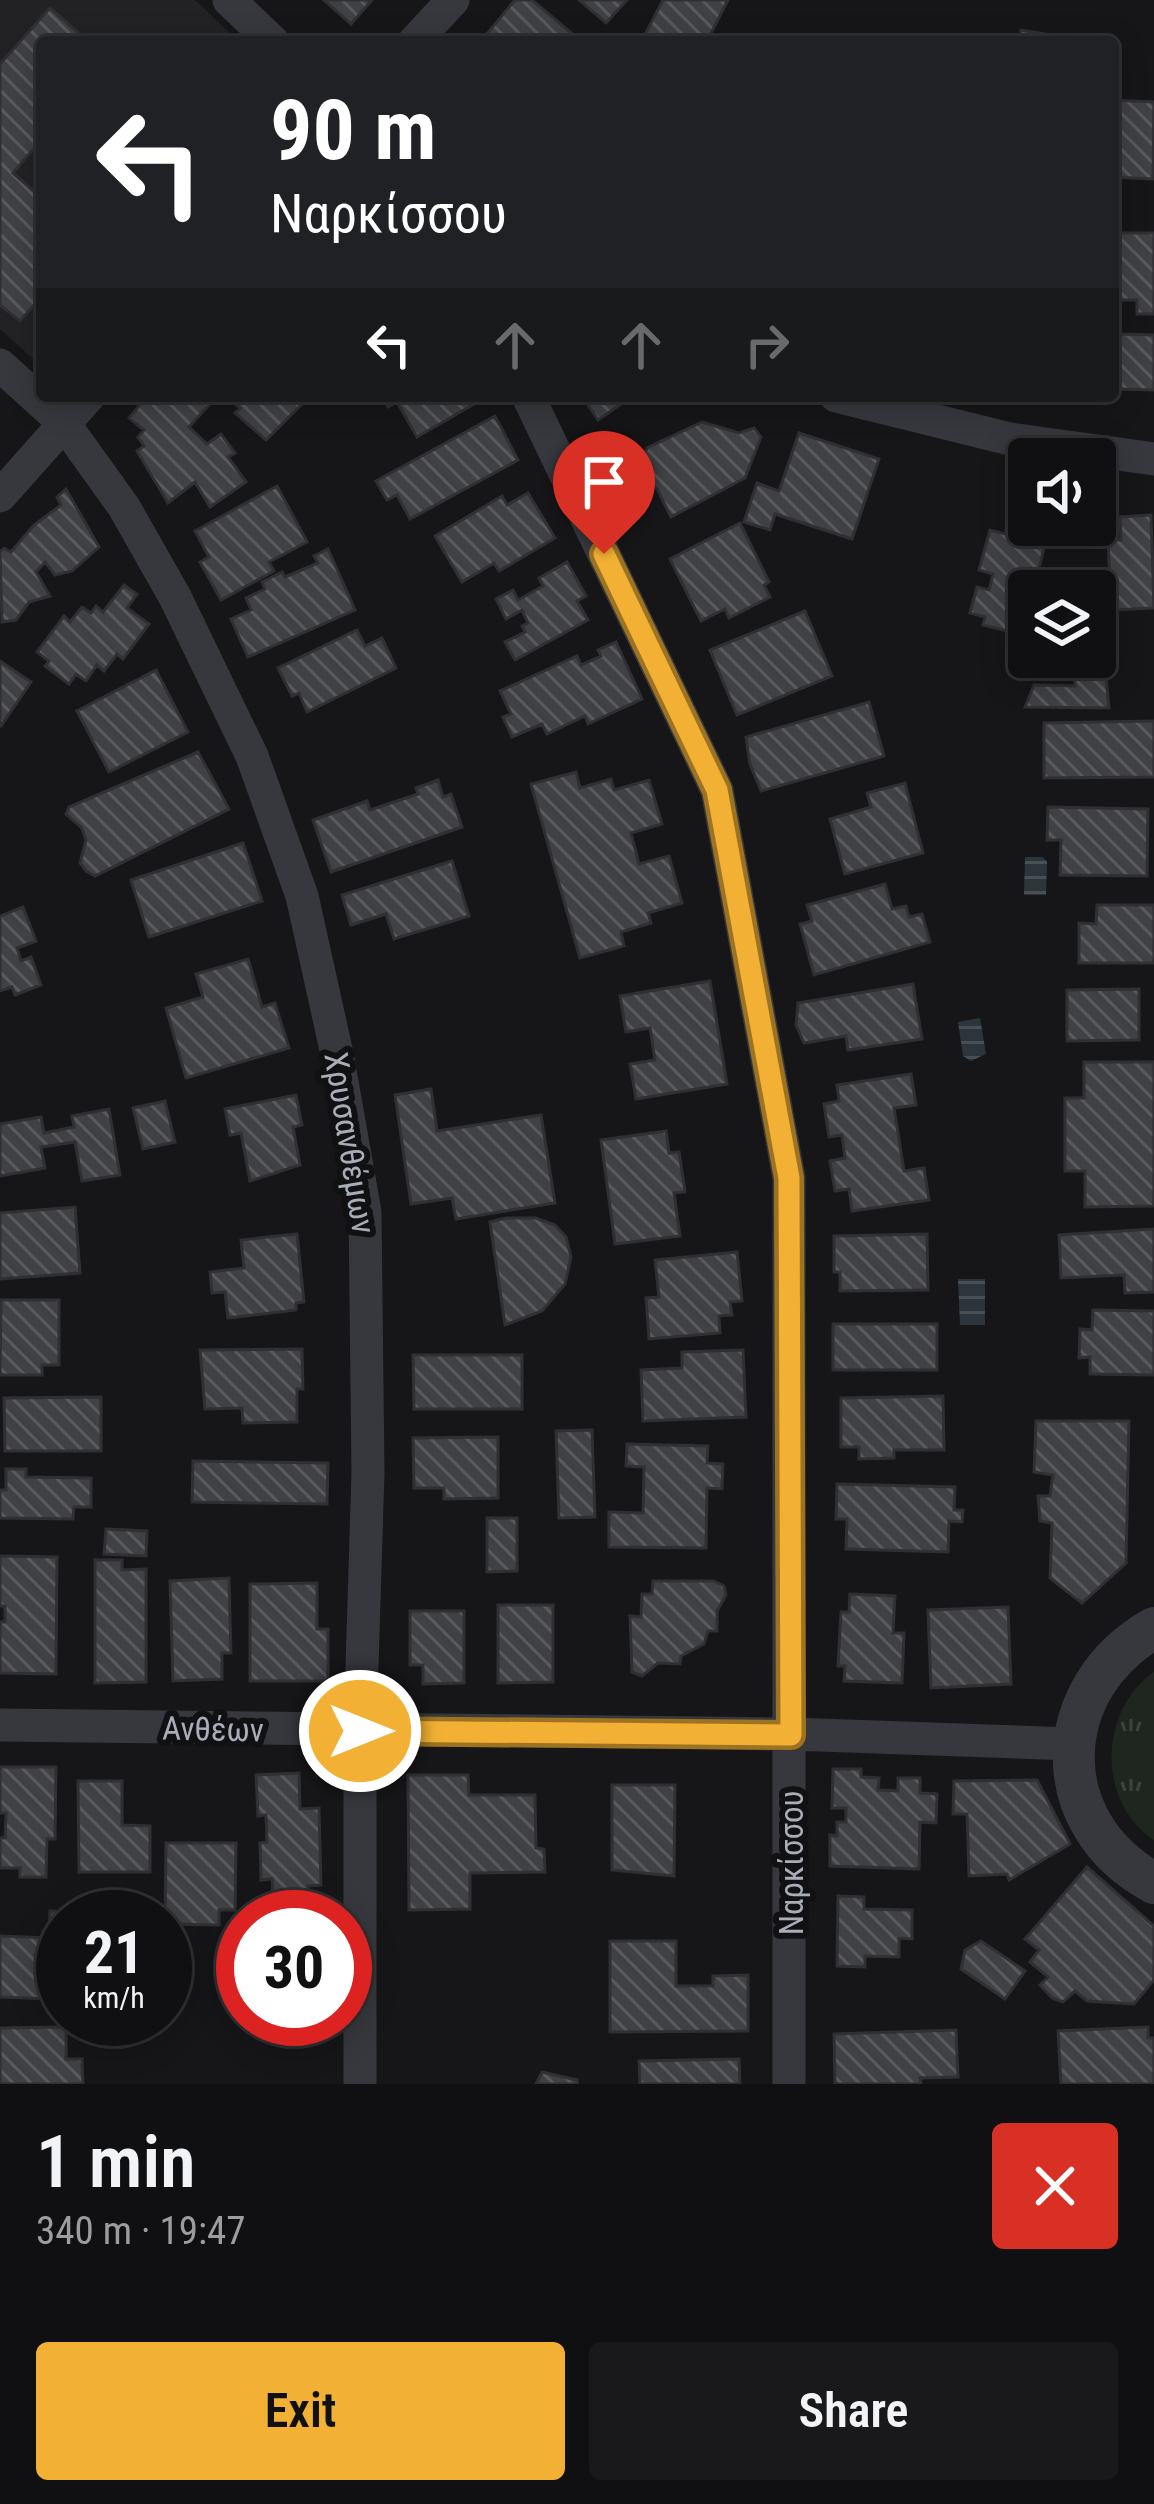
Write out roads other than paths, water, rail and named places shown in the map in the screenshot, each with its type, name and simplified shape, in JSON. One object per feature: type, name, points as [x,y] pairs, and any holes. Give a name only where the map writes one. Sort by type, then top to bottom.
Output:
[{"type":"street","points":[[229,0],[267,36]]},
{"type":"street","points":[[420,36],[453,0]]},
{"type":"street","name":"Χρυσανθέμων","points":[[0,364],[36,397]]},
{"type":"street","name":"Χρυσανθέμων","points":[[41,402],[63,422],[124,507],[175,598],[252,756],[302,896],[338,1054],[365,1212],[368,1472],[360,1731],[360,2084]]},
{"type":"street","points":[[0,496],[83,402]]},
{"type":"street","name":"Ναρκίσσου","points":[[531,402],[717,790],[789,1178],[789,2084]]},
{"type":"street","points":[[860,402],[1010,439],[1154,459]]},
{"type":"street","points":[[1154,1628],[1127,1643],[1100,1672],[1082,1706],[1073,1744],[1077,1791],[1095,1834],[1127,1868],[1154,1883]]},
{"type":"street","name":"Ανθέων","points":[[0,1725],[791,1735],[1073,1744]]}]
